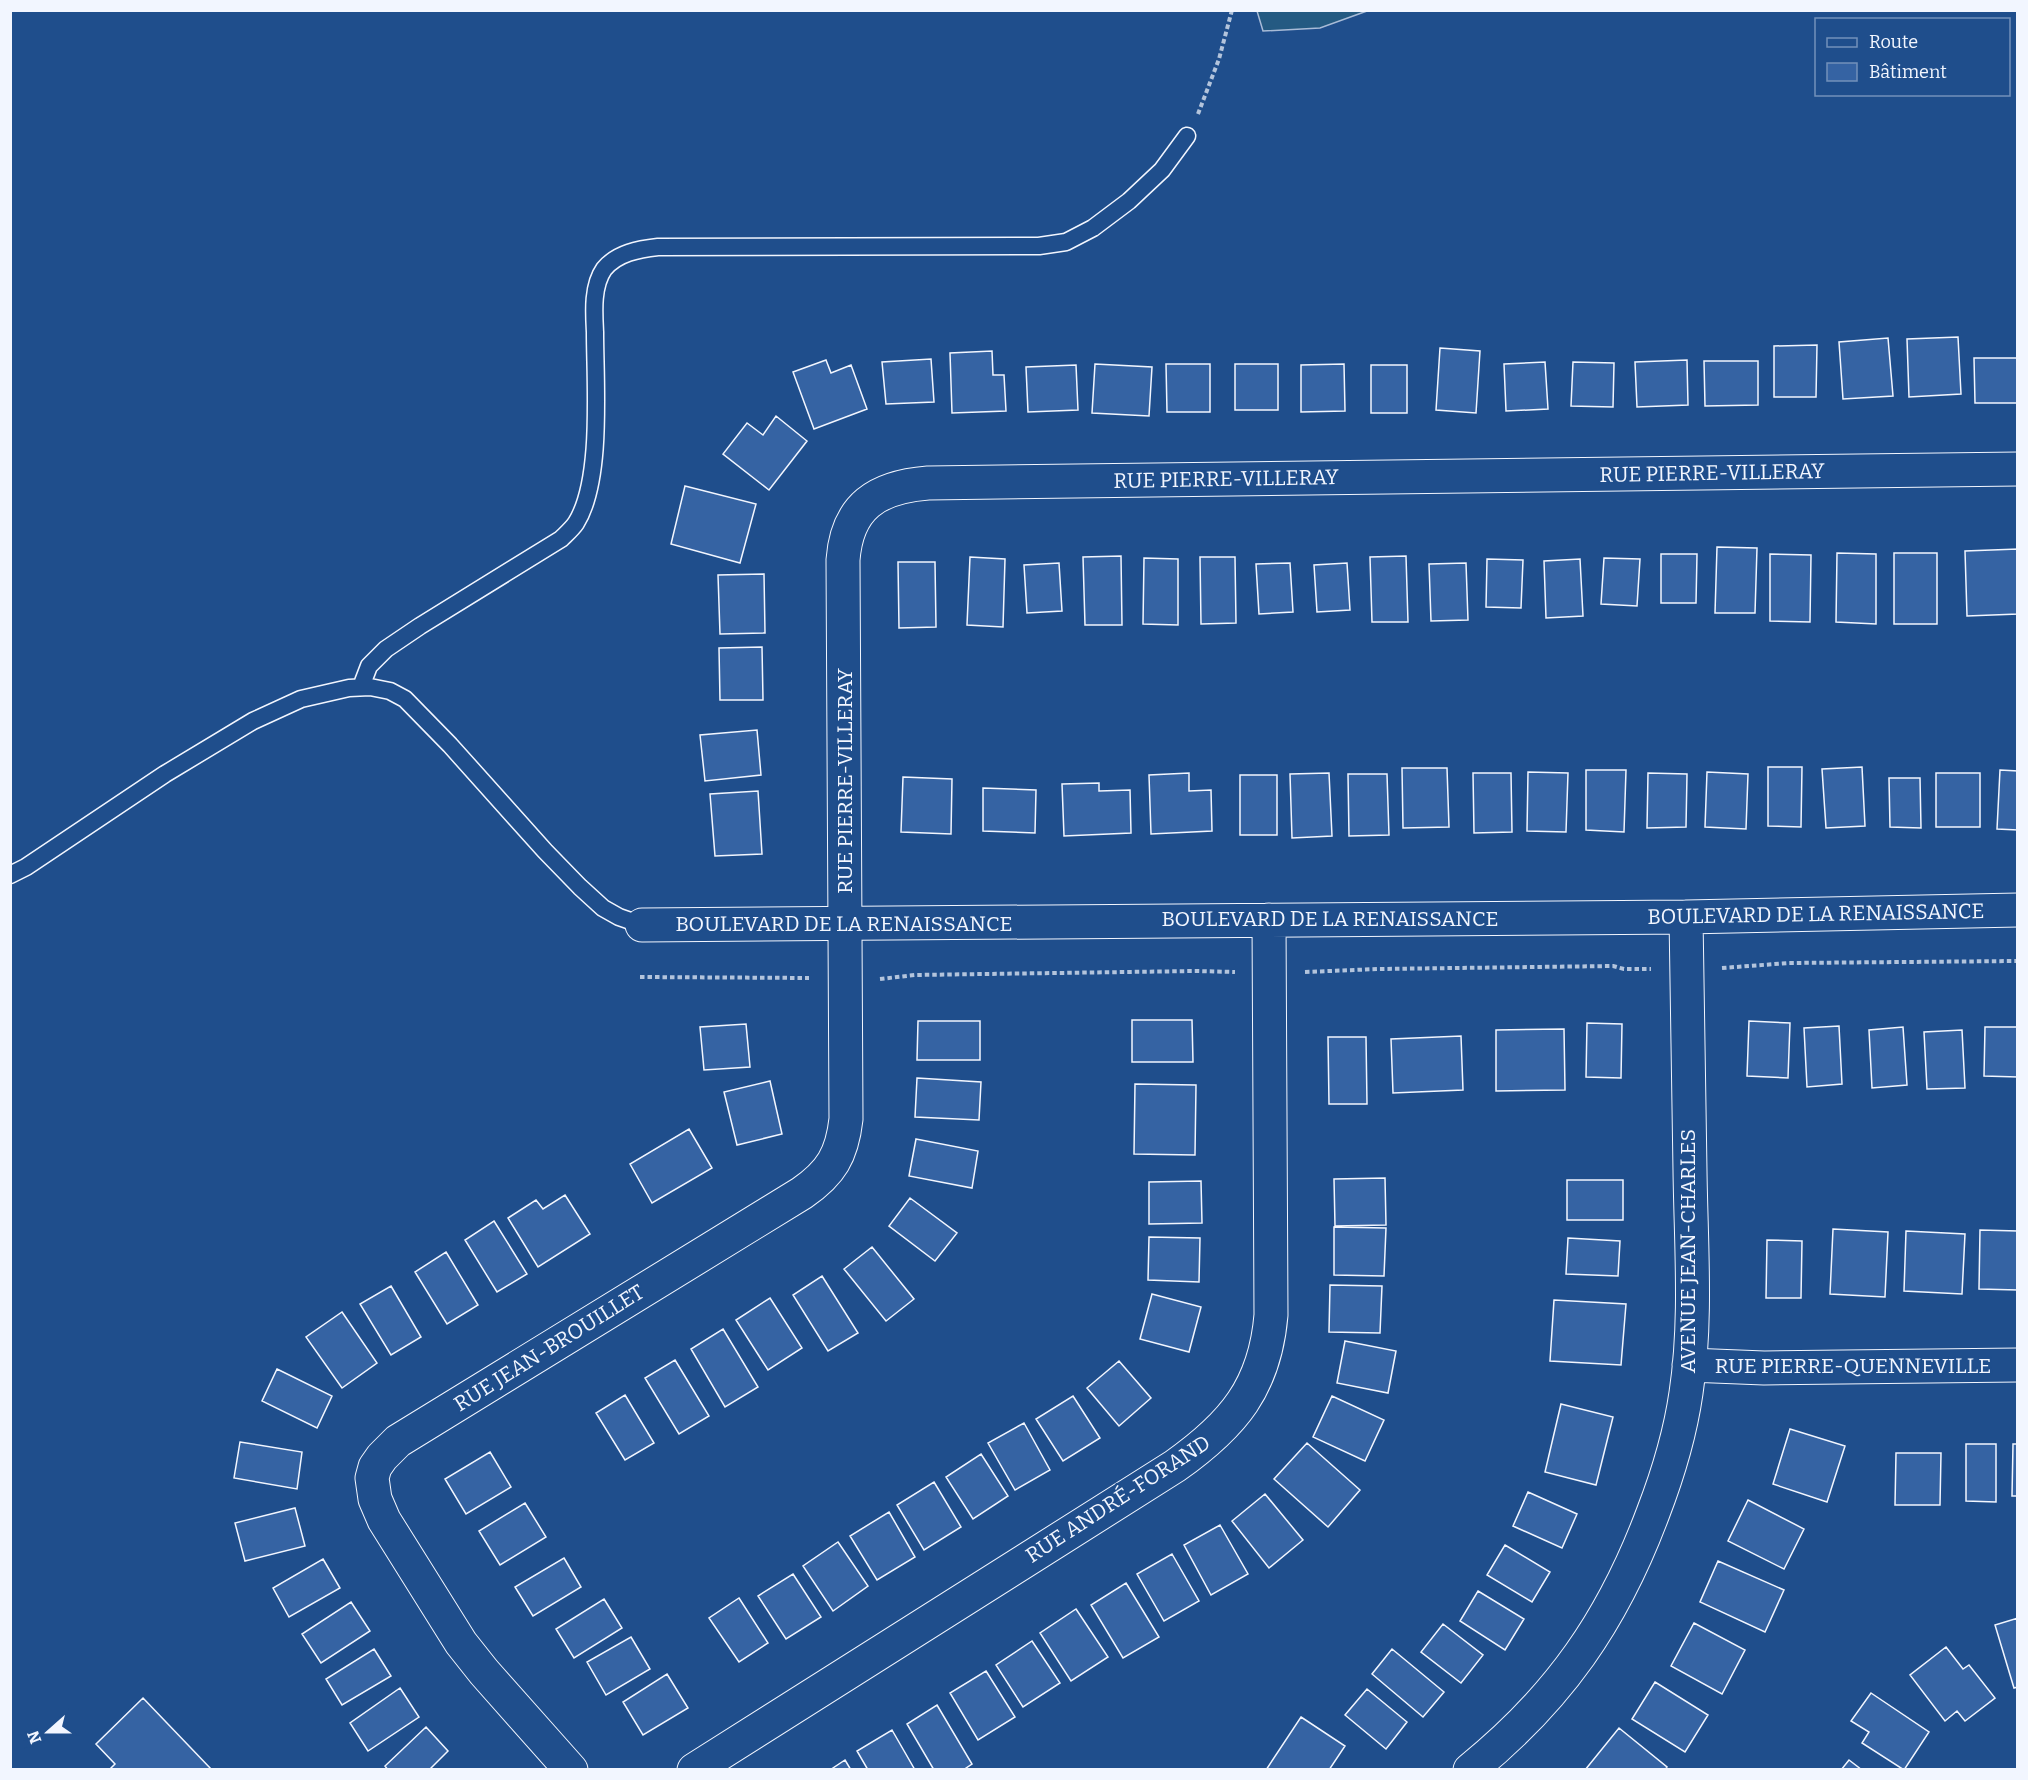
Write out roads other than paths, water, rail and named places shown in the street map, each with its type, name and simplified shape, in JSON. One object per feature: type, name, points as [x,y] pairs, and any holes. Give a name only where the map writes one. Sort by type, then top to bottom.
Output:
[{"type":"street","name":"RUE PIERRE-VILLERAY","points":[[846,925],[844,542],[854,517],[874,498],[897,487],[928,483],[2018,469]]},
{"type":"street","name":"BOULEVARD DE LA RENAISSANCE","points":[[642,925],[1686,917],[2018,910]]},
{"type":"street","name":"AVENUE JEAN-CHARLES","points":[[1470,1770],[1507,1737],[1553,1690],[1587,1647],[1606,1617],[1635,1560],[1668,1473],[1682,1419],[1689,1365],[1692,1308],[1686,917]]},
{"type":"street","name":"RUE ANDRÉ-FORAND","points":[[694,1770],[1176,1466],[1215,1436],[1240,1408],[1256,1378],[1264,1356],[1271,1315],[1269,920]]},
{"type":"street","name":"RUE JEAN-BROUILLET","points":[[571,1770],[484,1672],[451,1628],[378,1508],[372,1487],[375,1467],[389,1448],[398,1441],[823,1178],[842,1145],[846,1119],[846,925]]},
{"type":"street","name":"RUE PIERRE-QUENNEVILLE","points":[[1689,1365],[1764,1368],[2018,1365]]},
{"type":"lane","points":[[361,687],[369,666],[386,649],[561,539],[576,524],[586,503],[592,475],[596,416],[594,308],[598,284],[604,269],[618,258],[634,250],[658,247],[1039,246],[1066,242],[1093,228],[1129,201],[1162,170],[1187,136]]},
{"type":"lane","points":[[10,875],[26,867],[165,774],[253,721],[301,699],[349,688],[370,687],[390,691],[405,699],[580,887],[603,908],[619,917],[642,925]]}]
